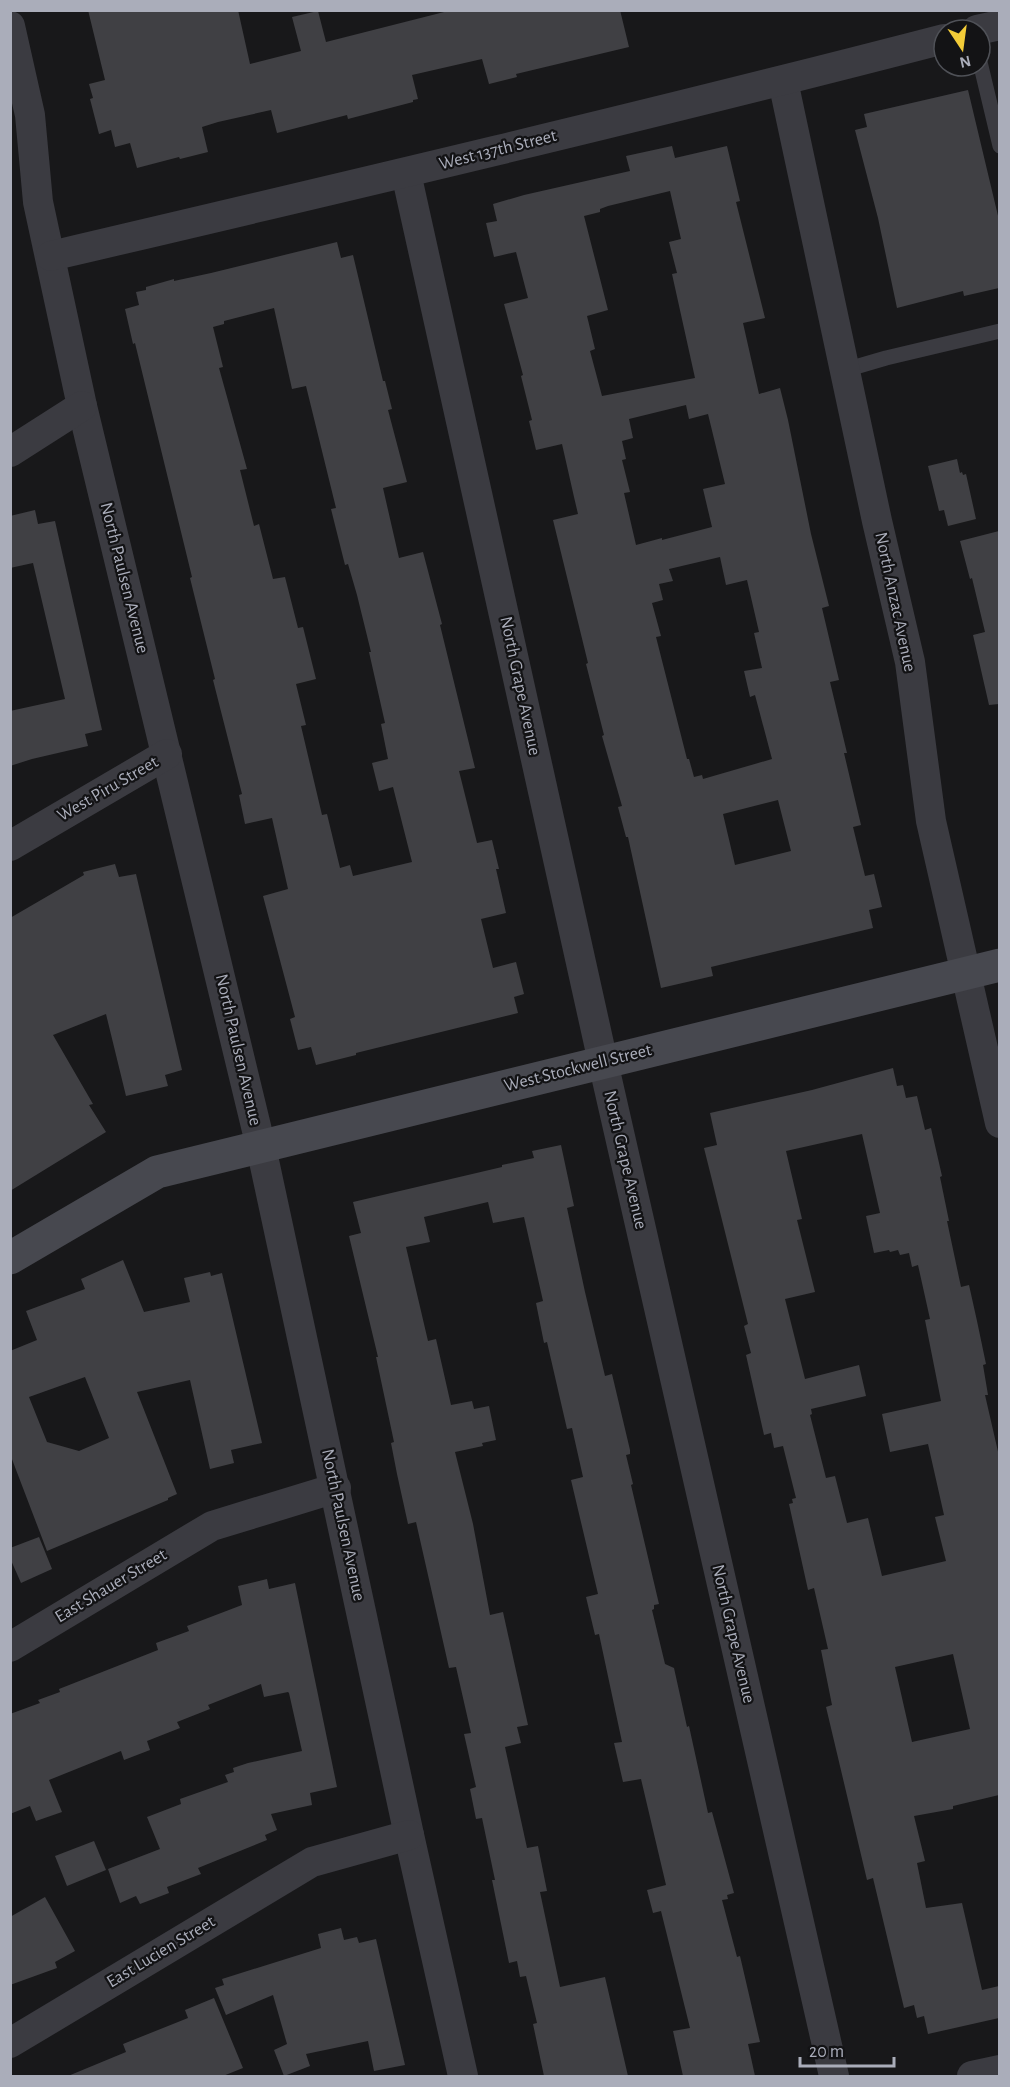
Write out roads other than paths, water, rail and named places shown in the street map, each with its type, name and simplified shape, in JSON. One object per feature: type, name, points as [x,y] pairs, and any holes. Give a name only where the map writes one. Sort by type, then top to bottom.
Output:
[{"type":"street","name":"North Paulsen Avenue","points":[[10,26],[14,59],[30,115],[38,202],[82,406],[261,1147],[463,2076]]},
{"type":"street","name":"West 137th Street","points":[[51,256],[406,173],[932,42]]},
{"type":"street","name":"North Anzac Avenue","points":[[783,81],[877,521],[910,662],[931,821],[999,1124]]},
{"type":"street","name":"North Grape Avenue","points":[[406,173],[603,1062],[834,2076]]},
{"type":"street","points":[[10,452],[82,406]]},
{"type":"street","name":"West Piru Street","points":[[10,846],[167,754]]},
{"type":"street","name":"West Stockwell Street","points":[[10,1258],[157,1172],[999,965]]},
{"type":"street","name":"East Shauer Street","points":[[10,1647],[212,1526],[336,1488]]},
{"type":"street","name":"East Lucien Street","points":[[10,2043],[312,1862],[409,1835]]},
{"type":"street","points":[[972,2076],[999,2070]]},
{"type":"lane","points":[[984,78],[999,146]]},
{"type":"lane","points":[[845,370],[999,331]]}]
